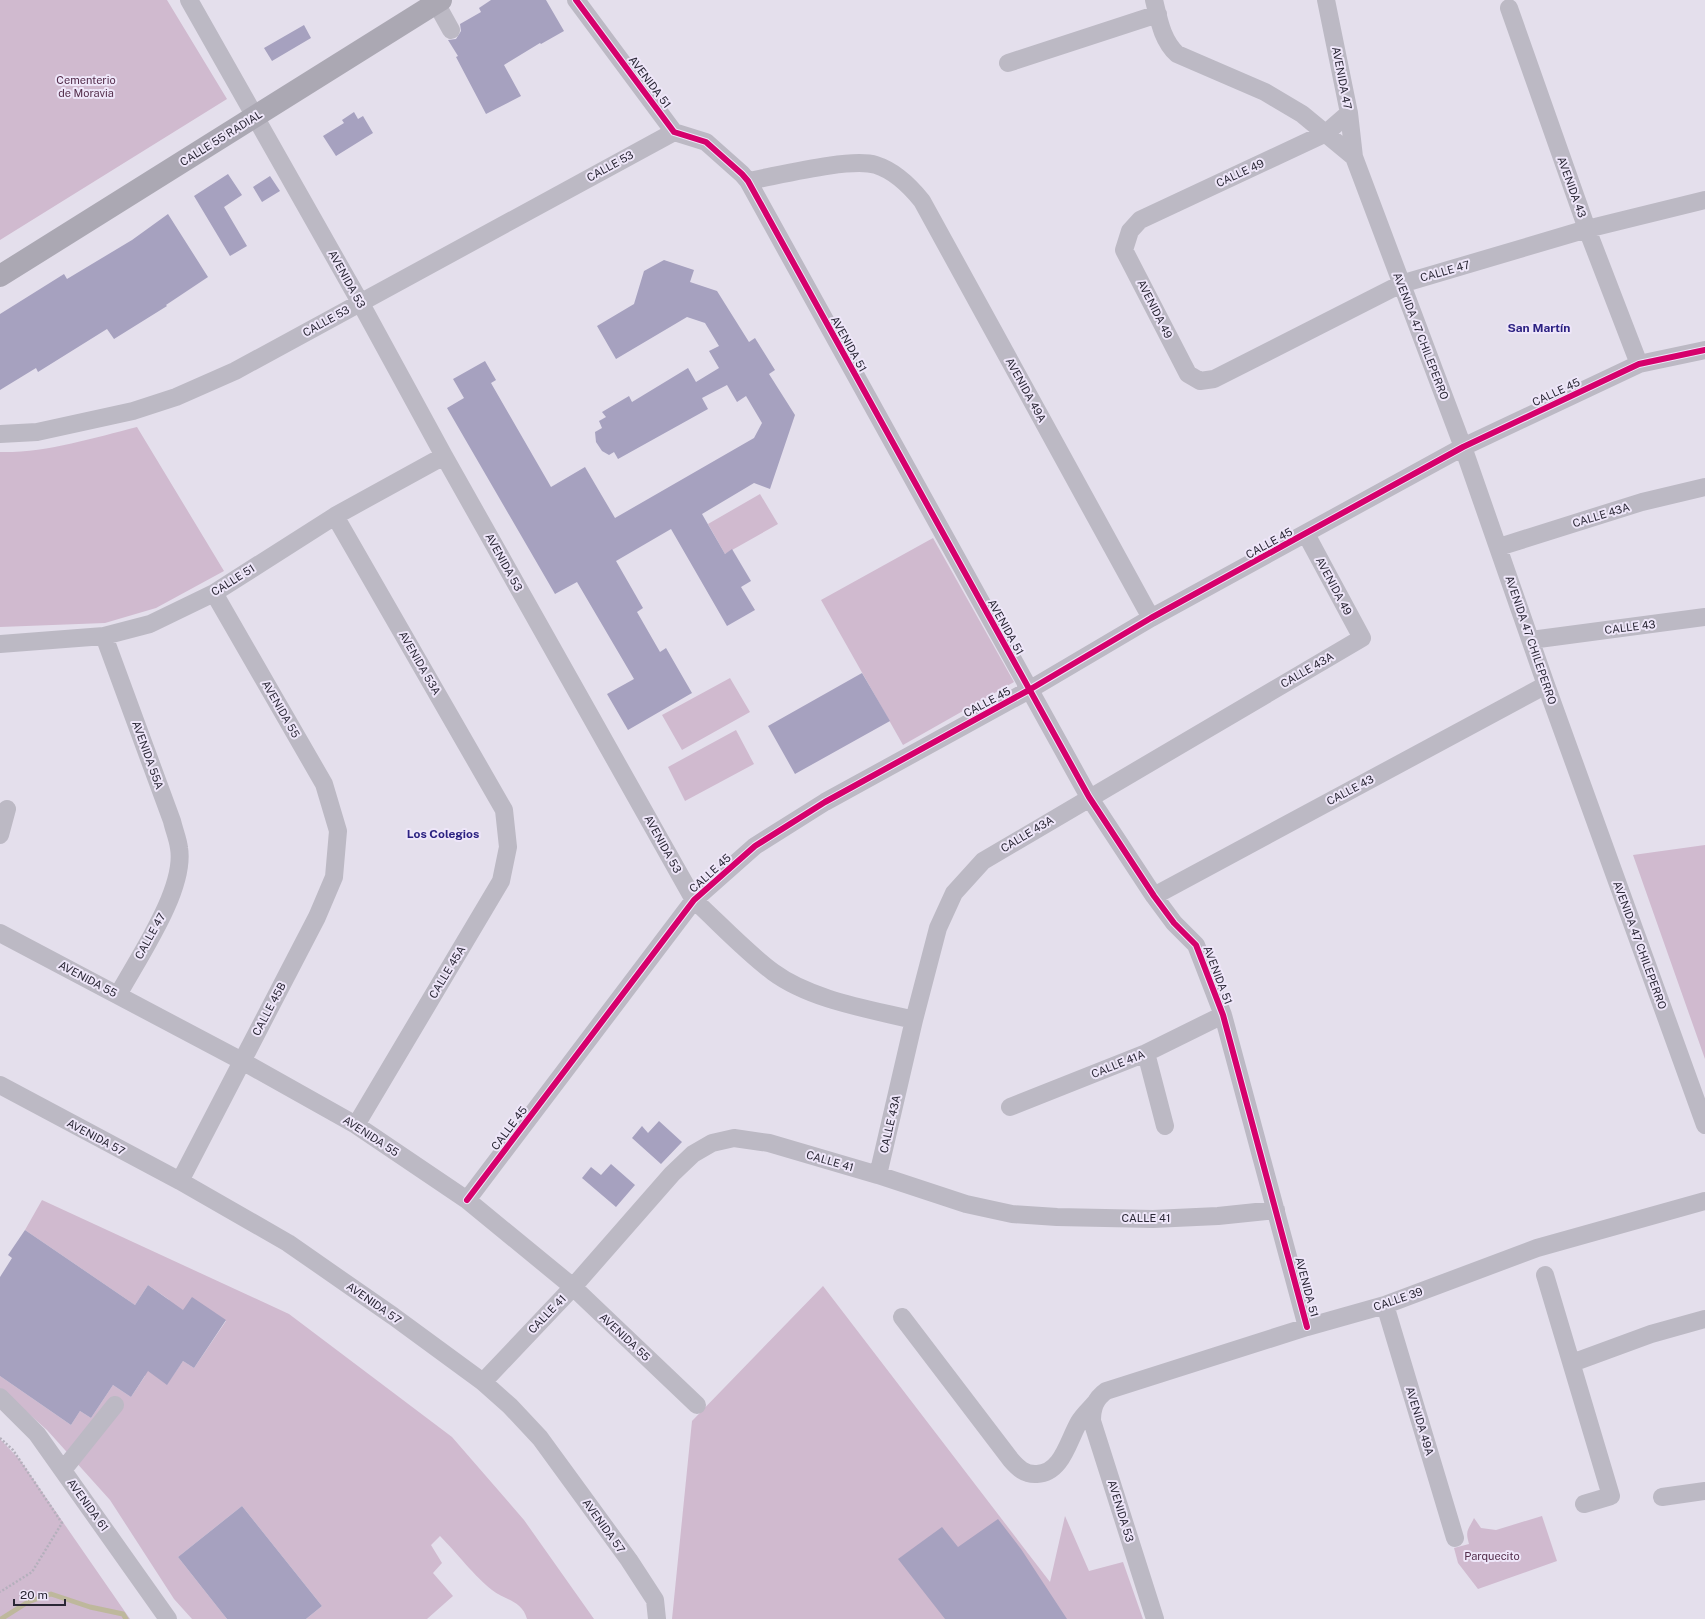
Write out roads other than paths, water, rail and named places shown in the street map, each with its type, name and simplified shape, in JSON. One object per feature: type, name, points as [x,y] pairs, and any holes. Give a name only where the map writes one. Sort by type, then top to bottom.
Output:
[{"type":"main road","name":"CALLE 55 RADIAL","points":[[0,276],[439,2]]},
{"type":"street","name":"AVENIDA 53","points":[[189,0],[256,116],[444,456],[694,900],[774,973],[806,990],[828,998],[914,1020]]},
{"type":"street","name":"AVENIDA 51","points":[[576,0],[674,132],[706,142],[748,181],[1089,797],[1154,896],[1174,923],[1196,945],[1223,1015],[1307,1327]]},
{"type":"street","name":"AVENIDA 47","points":[[1326,0],[1349,113],[1354,157]]},
{"type":"street","points":[[439,2],[451,30]]},
{"type":"street","points":[[1008,63],[1156,7],[1164,37],[1169,47],[1177,54],[1265,92],[1302,114],[1354,157]]},
{"type":"street","name":"AVENIDA 43","points":[[1509,8],[1587,229],[1639,364]]},
{"type":"street","name":"CALLE 49","points":[[1130,231],[1140,220],[1326,133],[1349,113]]},
{"type":"street","name":"CALLE 53","points":[[0,434],[37,432],[133,411],[176,397],[235,371],[674,132]]},
{"type":"street","name":"AVENIDA 47 CHILEPERRO","points":[[1354,157],[1463,447],[1546,685],[1705,1125]]},
{"type":"street","name":"AVENIDA 49A","points":[[748,181],[853,163],[876,165],[908,184],[922,201],[1151,618]]},
{"type":"street","name":"CALLE 47","points":[[1200,381],[1214,379],[1401,284],[1587,229],[1705,200]]},
{"type":"street","name":"AVENIDA 49","points":[[1130,231],[1124,250],[1188,374],[1200,381]]},
{"type":"street","name":"CALLE 45","points":[[467,1200],[694,900],[755,846],[825,802],[1029,690],[1151,618],[1463,447],[1639,364],[1705,350]]},
{"type":"street","name":"CALLE 51","points":[[0,644],[104,636],[150,624],[214,592],[335,516],[444,456]]},
{"type":"street","name":"CALLE 43A","points":[[1499,547],[1642,502],[1705,487]]},
{"type":"street","name":"AVENIDA 53A","points":[[335,516],[504,810]]},
{"type":"street","name":"AVENIDA 49","points":[[1306,534],[1362,638]]},
{"type":"street","name":"AVENIDA 55","points":[[214,592],[324,784],[338,831]]},
{"type":"street","name":"CALLE 43","points":[[1531,640],[1705,617]]},
{"type":"street","name":"AVENIDA 55A","points":[[104,636],[172,821],[180,849],[178,876]]},
{"type":"street","name":"CALLE 43A","points":[[878,1175],[914,1020],[938,928],[954,893],[983,861],[1089,797],[1362,638]]},
{"type":"street","name":"CALLE 43","points":[[1154,896],[1546,685]]},
{"type":"street","points":[[0,835],[7,809]]},
{"type":"street","name":"CALLE 45A","points":[[356,1125],[501,881],[508,848],[504,810]]},
{"type":"street","name":"CALLE 45B","points":[[180,1181],[317,917],[334,877],[338,831]]},
{"type":"street","name":"CALLE 47","points":[[118,994],[171,897],[178,876]]},
{"type":"street","name":"AVENIDA 55","points":[[0,933],[118,994],[356,1125],[467,1200],[573,1287],[697,1405]]},
{"type":"street","name":"CALLE 41A","points":[[1010,1107],[1146,1053],[1223,1015]]},
{"type":"street","points":[[1146,1053],[1165,1126]]},
{"type":"street","name":"AVENIDA 57","points":[[0,1085],[180,1181],[288,1243],[394,1316],[483,1382],[510,1406],[540,1438],[629,1560],[655,1600],[657,1619]]},
{"type":"street","name":"CALLE 41","points":[[483,1382],[573,1287],[672,1174],[693,1154],[712,1142],[734,1138],[769,1143],[878,1175],[966,1204],[1012,1214],[1057,1217],[1153,1219],[1218,1216],[1276,1210]]},
{"type":"street","name":"CALLE 39","points":[[902,1317],[1011,1460],[1016,1466],[1033,1475],[1047,1472],[1057,1464],[1080,1421],[1095,1404],[1099,1397],[1106,1391],[1307,1327],[1385,1305],[1537,1248],[1705,1201]]},
{"type":"street","points":[[1545,1275],[1611,1496],[1584,1504]]},
{"type":"street","name":"AVENIDA 49A","points":[[1385,1305],[1455,1538]]},
{"type":"street","points":[[1572,1363],[1651,1334],[1705,1319]]},
{"type":"street","name":"AVENIDA 61","points":[[0,1397],[37,1434],[168,1619]]},
{"type":"street","name":"AVENIDA 53","points":[[1095,1404],[1092,1413],[1092,1421],[1154,1619]]},
{"type":"street","points":[[63,1470],[115,1405]]},
{"type":"street","points":[[1662,1496],[1705,1492]]},
{"type":"waterway","points":[[1,1619],[28,1602],[51,1594],[90,1607],[123,1614],[126,1619]]},
{"type":"district","name":"San Martín","points":[[1539,328]]},
{"type":"district","name":"Los Colegios","points":[[443,834]]},
{"type":"park label","name":"Cementerio de Moravia","points":[[86,86]]},
{"type":"park label","name":"Parquecito","points":[[1492,1556]]}]
